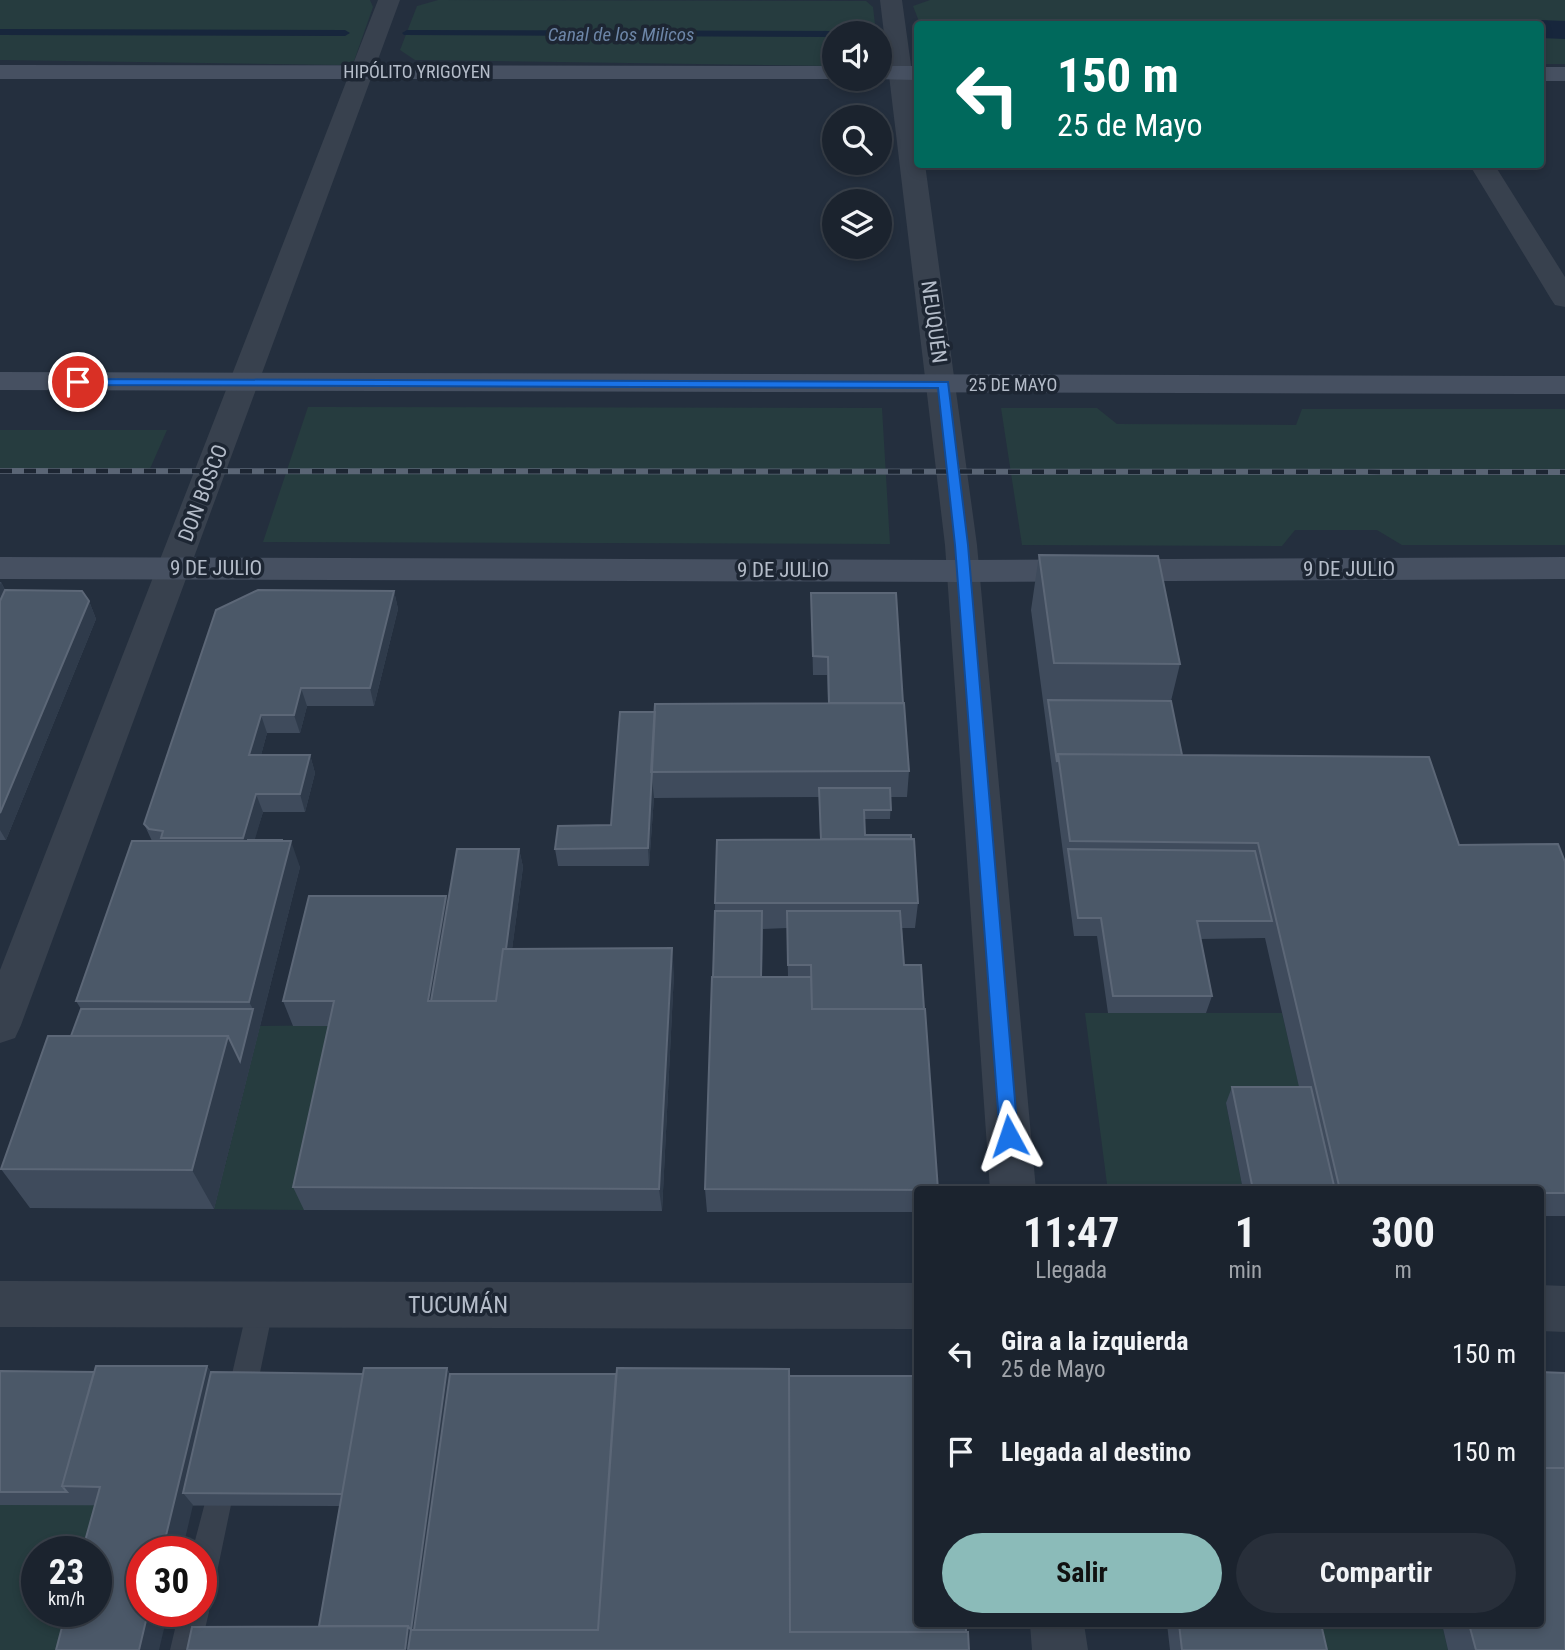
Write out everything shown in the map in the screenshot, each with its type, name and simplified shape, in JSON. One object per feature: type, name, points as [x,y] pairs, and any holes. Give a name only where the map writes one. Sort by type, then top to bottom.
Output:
[{"type":"main road","name":"HIPÓLITO YRIGOYEN","points":[[0,72],[822,73]]},
{"type":"main road","points":[[1544,74],[1565,74]]},
{"type":"main road","name":"25 DE MAYO","points":[[0,382],[1565,385]]},
{"type":"main road","name":"9 DE JULIO","points":[[0,568],[963,571],[1565,568]]},
{"type":"street","name":"DON BOSCO","points":[[0,1025],[389,0]]},
{"type":"street","name":"NEUQUÉN","points":[[891,0],[943,385],[963,571],[1013,1186]]},
{"type":"street","points":[[1483,168],[1565,299]]},
{"type":"street","name":"TUCUMÁN","points":[[0,1304],[914,1306]]},
{"type":"street","points":[[1544,1308],[1565,1308]]},
{"type":"street","points":[[1057,1627],[1060,1650]]},
{"type":"lane","points":[[243,1387],[261,1305]]},
{"type":"lane","points":[[210,1536],[217,1505]]},
{"type":"lane","points":[[185,1650],[190,1627]]},
{"type":"green space","points":[[0,0],[370,0],[373,7],[354,61],[339,65],[0,60]]},
{"type":"green space","points":[[438,0],[866,1],[873,7],[875,21],[822,21],[822,66],[415,60],[400,50],[417,6]]},
{"type":"green space","points":[[930,0],[1565,0],[1565,64],[1544,64],[1544,21],[919,21],[913,6]]},
{"type":"green space","points":[[308,407],[882,408],[890,544],[263,542]]},
{"type":"green space","points":[[1001,408],[1097,408],[1117,424],[1296,425],[1302,409],[1565,409],[1565,545],[1402,545],[1377,530],[1295,530],[1282,546],[1022,545]]},
{"type":"green space","points":[[0,430],[167,430],[149,471],[0,471]]},
{"type":"green space","points":[[1085,1013],[1282,1013],[1303,1103],[1226,1103],[1242,1186],[1107,1184]]},
{"type":"green space","points":[[343,1025],[304,1210],[214,1209],[260,1026]]},
{"type":"green space","points":[[0,1505],[116,1505],[103,1536],[21,1536],[21,1627],[85,1627],[79,1650],[0,1650]]},
{"type":"green space","points":[[1305,1627],[1443,1627],[1448,1650],[1309,1650]]},
{"type":"building","points":[[1039,555],[1158,556],[1180,664],[1054,663]]},
{"type":"building","points":[[5,590],[82,591],[89,601],[0,813],[0,601]]},
{"type":"building","points":[[258,590],[394,591],[370,688],[301,688],[294,715],[261,715],[249,755],[310,755],[300,794],[256,794],[243,838],[161,838],[163,831],[149,829],[144,824],[216,610]]},
{"type":"building","points":[[811,593],[896,593],[903,703],[829,703],[828,657],[813,656]]},
{"type":"building","points":[[1048,700],[1171,701],[1182,755],[1058,754],[1057,762]]},
{"type":"building","points":[[904,703],[909,771],[651,772],[655,704]]},
{"type":"building","points":[[620,712],[655,712],[648,848],[555,849],[558,826],[611,825]]},
{"type":"building","points":[[1058,754],[1429,757],[1459,845],[1558,844],[1565,862],[1565,1193],[1544,1193],[1544,1186],[1339,1186],[1258,843],[1070,841]]},
{"type":"building","points":[[819,788],[890,788],[891,810],[864,810],[865,835],[911,835],[911,839],[821,839]]},
{"type":"building","points":[[914,839],[918,903],[715,903],[717,840]]},
{"type":"building","points":[[282,840],[282,841],[248,841]]},
{"type":"building","points":[[132,841],[291,841],[249,1002],[76,1001]]},
{"type":"building","points":[[457,849],[519,849],[506,949],[503,949],[496,1001],[431,1001]]},
{"type":"building","points":[[1068,849],[1255,851],[1272,921],[1197,921],[1212,996],[1113,996],[1101,918],[1078,918]]},
{"type":"building","points":[[309,896],[446,896],[428,1001],[496,1001],[503,949],[672,948],[659,1189],[293,1187],[334,1001],[283,1001]]},
{"type":"building","points":[[715,911],[762,911],[761,977],[713,977]]},
{"type":"building","points":[[787,911],[900,911],[904,965],[921,965],[924,1009],[812,1009],[811,965],[788,965]]},
{"type":"building","points":[[712,977],[811,977],[812,1009],[925,1009],[938,1186],[914,1186],[914,1190],[705,1189]]},
{"type":"building","points":[[81,1009],[253,1009],[240,1061],[228,1036],[71,1036]]},
{"type":"building","points":[[48,1036],[228,1036],[192,1170],[1,1169]]},
{"type":"building","points":[[1232,1087],[1311,1087],[1334,1186],[1252,1186]]},
{"type":"building","points":[[96,1366],[207,1366],[166,1536],[126,1536],[126,1627],[144,1627],[139,1650],[56,1650],[62,1627],[112,1627],[112,1536],[86,1536],[100,1487],[62,1486]]},
{"type":"building","points":[[364,1368],[447,1368],[411,1630],[408,1626],[319,1626]]},
{"type":"building","points":[[617,1368],[789,1369],[790,1632],[968,1632],[969,1650],[408,1650],[411,1630],[598,1630]]},
{"type":"building","points":[[0,1371],[94,1372],[62,1486],[67,1492],[0,1492]]},
{"type":"building","points":[[211,1372],[363,1374],[342,1494],[183,1493]]},
{"type":"building","points":[[1544,1372],[1565,1373],[1565,1468],[1544,1468]]},
{"type":"building","points":[[450,1374],[616,1374],[598,1630],[414,1630]]},
{"type":"building","points":[[789,1376],[914,1376],[914,1627],[966,1627],[966,1632],[790,1632]]},
{"type":"building","points":[[1544,1468],[1565,1468],[1565,1650],[1476,1650],[1470,1627],[1544,1627]]},
{"type":"building","points":[[408,1626],[405,1650],[187,1650],[192,1627]]},
{"type":"building","points":[[1179,1627],[1322,1627],[1327,1650],[1182,1650]]},
{"type":"waterway","name":"Canal de los Milicos","points":[[1544,29],[1565,30]]},
{"type":"waterway","name":"Canal de los Milicos","points":[[0,32],[345,33]]},
{"type":"waterway","name":"Canal de los Milicos","points":[[407,33],[822,34]]},
{"type":"railway","points":[[0,471],[1565,472]]},
{"type":"route","points":[[78,382],[943,385],[961,545],[1009,1136]]}]
